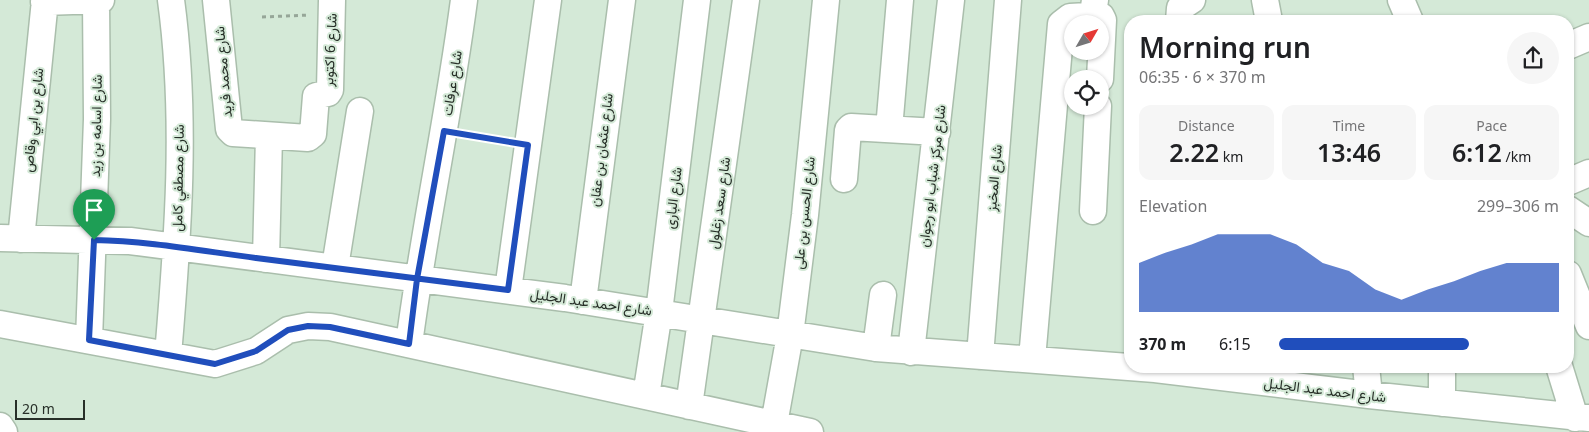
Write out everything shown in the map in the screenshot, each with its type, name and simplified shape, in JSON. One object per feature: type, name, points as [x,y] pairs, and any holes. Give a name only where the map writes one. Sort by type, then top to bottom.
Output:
[{"type":"street","name":"شارع اسامه بن زيد","points":[[89,340],[94,240],[96,0]]},
{"type":"street","points":[[44,1],[101,0]]},
{"type":"street","name":"شارع مصطفي كامل","points":[[168,355],[177,248],[180,132],[171,0]]},
{"type":"street","name":"شارع محمد فريد","points":[[216,0],[228,127],[233,133],[269,136]]},
{"type":"street","name":"شارع عرفات","points":[[409,344],[417,279],[444,131],[464,0]]},
{"type":"street","points":[[508,290],[548,0]]},
{"type":"street","name":"شارع عثمان بن عفان","points":[[583,301],[622,0]]},
{"type":"street","name":"شارع البارى","points":[[646,396],[659,312],[697,0]]},
{"type":"street","name":"شارع سعد زغلول","points":[[690,406],[746,0]]},
{"type":"street","name":"شارع الحسن بن على","points":[[774,424],[790,335],[805,215],[826,0]]},
{"type":"street","points":[[889,129],[900,0]]},
{"type":"street","name":"شارع مركز شباب ابو رجوان","points":[[911,352],[951,0]]},
{"type":"street","name":"شارع المخبز","points":[[980,356],[1008,0]]},
{"type":"street","points":[[1179,15],[1180,8],[1192,0]]},
{"type":"street","points":[[1265,0],[1268,15]]},
{"type":"street","name":"شارع بن ابي وقاص","points":[[11,239],[44,1]]},
{"type":"street","name":"شارع 6 اكتوبر","points":[[269,136],[308,138],[313,134],[316,97],[328,93],[330,90],[332,7]]},
{"type":"street","points":[[1032,359],[1061,24],[1070,16],[1088,16],[1094,7],[1102,20],[1100,70]]},
{"type":"street","points":[[1574,43],[1589,37]]},
{"type":"street","points":[[335,268],[360,111]]},
{"type":"street","points":[[1093,211],[1098,115]]},
{"type":"street","points":[[844,179],[849,129],[856,126],[937,132]]},
{"type":"street","points":[[266,259],[269,136]]},
{"type":"street","points":[[1574,179],[1589,173]]},
{"type":"street","points":[[1574,213],[1589,223]]},
{"type":"street","name":"شارع احمد عبد الجليل","points":[[11,239],[130,241],[508,290],[659,312],[876,348],[1124,366]]},
{"type":"street","points":[[1574,289],[1589,326]]},
{"type":"street","points":[[876,348],[884,295]]},
{"type":"street","points":[[0,324],[215,364],[256,351],[288,330],[308,326],[330,327],[810,432]]},
{"type":"street","name":"شارع احمد عبد الجليل","points":[[1250,373],[1310,377],[1369,395],[1582,418]]},
{"type":"street","points":[[1367,373],[1369,395]]},
{"type":"street","points":[[1442,373],[1442,403]]},
{"type":"street","points":[[1562,373],[1582,418]]},
{"type":"street","points":[[0,426],[4,432]]},
{"type":"path","points":[[262,17],[332,7]]},
{"type":"path","points":[[444,131],[528,145]]},
{"type":"route","points":[[94,240],[89,340],[215,364],[233,360],[256,351],[288,330],[308,326],[330,327],[409,344],[417,279],[444,131],[528,145],[508,290],[417,279],[177,248],[130,241],[94,240]]}]
